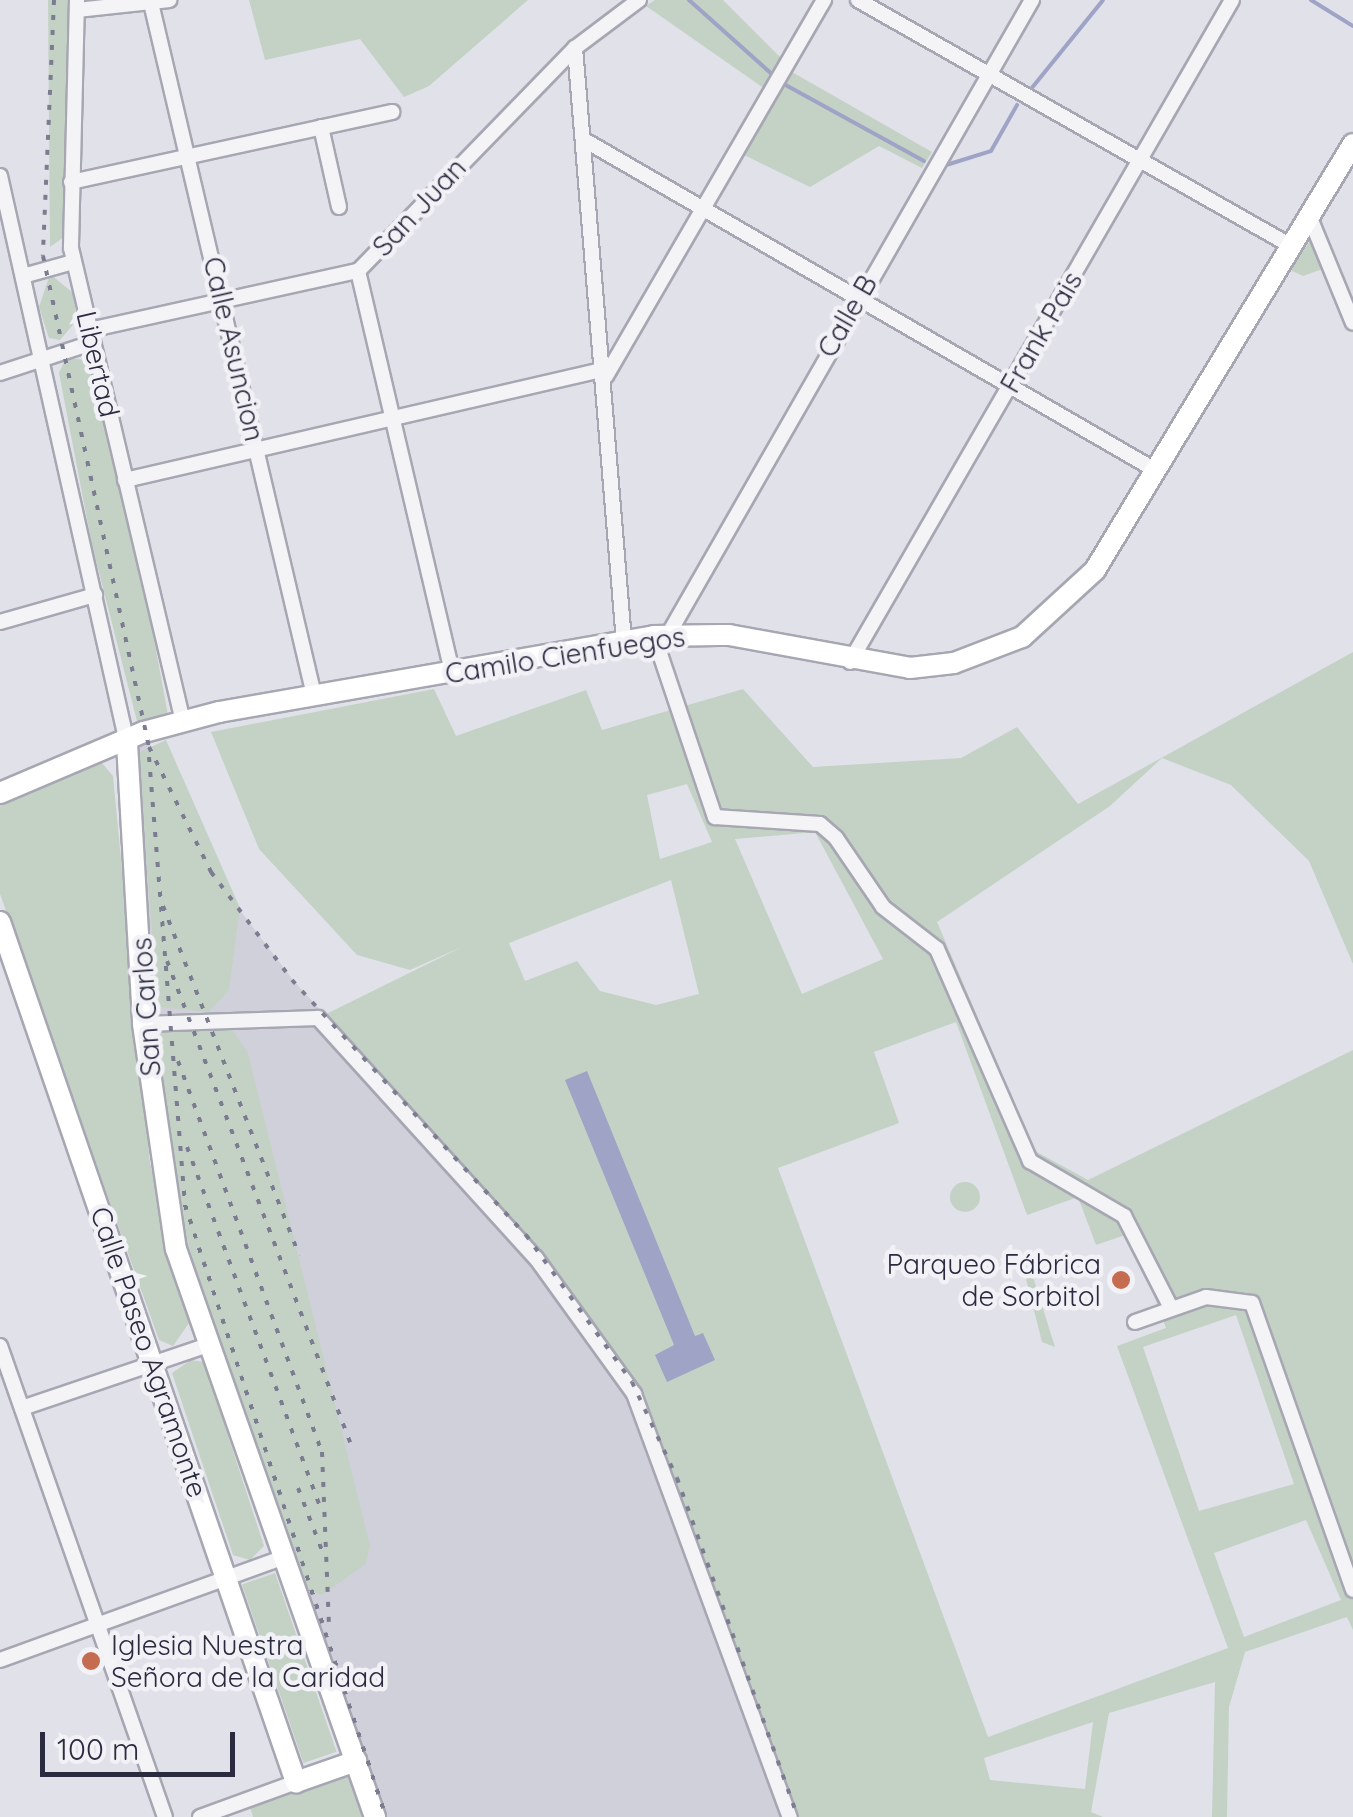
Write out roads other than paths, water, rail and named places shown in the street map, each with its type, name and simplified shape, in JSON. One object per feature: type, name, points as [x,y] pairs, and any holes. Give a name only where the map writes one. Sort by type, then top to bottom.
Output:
[{"type":"street","points":[[77,5],[168,0]]},
{"type":"street","name":"San Juan","points":[[0,373],[91,336],[224,300],[358,272],[575,48],[640,0]]},
{"type":"street","points":[[125,480],[391,414],[605,373],[706,209],[824,0]]},
{"type":"street","points":[[858,0],[1293,247]]},
{"type":"street","name":"Calle B","points":[[661,635],[1032,0]]},
{"type":"street","name":"Frank Pais","points":[[850,664],[1232,0]]},
{"type":"street","name":"Calle Asuncion","points":[[150,3],[224,300],[314,695]]},
{"type":"street","name":"Libertad","points":[[77,5],[71,182],[73,262],[183,721]]},
{"type":"street","points":[[575,48],[586,141],[624,641]]},
{"type":"street","points":[[71,182],[392,112]]},
{"type":"street","points":[[321,127],[338,206]]},
{"type":"street","points":[[586,141],[1156,470]]},
{"type":"street","name":"Camilo Cienfuegos","points":[[0,793],[183,721],[661,635],[728,635],[850,664],[954,664],[1022,637],[1095,570],[1353,144]]},
{"type":"street","name":"San Carlos","points":[[0,176],[127,743],[143,1024],[176,1249],[279,1559],[375,1817]]},
{"type":"street","points":[[1310,218],[1353,323]]},
{"type":"street","points":[[23,276],[73,262]]},
{"type":"street","points":[[358,272],[452,672]]},
{"type":"street","points":[[0,622],[95,596]]},
{"type":"street","points":[[661,635],[670,706],[715,817],[820,824],[836,838],[883,907],[937,949],[1030,1160],[1124,1216],[1172,1308]]},
{"type":"street","name":"Calle Paseo Agramonte","points":[[0,922],[296,1782]]},
{"type":"street","points":[[143,1024],[318,1018],[536,1258],[634,1394],[790,1817]]},
{"type":"street","points":[[1135,1322],[1222,1294],[1252,1303],[1353,1590]]},
{"type":"street","points":[[22,1408],[208,1345]]},
{"type":"street","points":[[0,1346],[165,1817]]},
{"type":"street","points":[[0,1660],[279,1559]]},
{"type":"street","points":[[200,1817],[356,1761]]},
{"type":"water","points":[[587,1071],[695,1336],[703,1333],[715,1360],[667,1382],[655,1355],[674,1345],[565,1080]]},
{"type":"waterway","points":[[689,0],[774,76]]},
{"type":"waterway","points":[[1031,89],[1103,0]]},
{"type":"waterway","points":[[1311,0],[1353,26]]},
{"type":"waterway","points":[[782,83],[924,161]]},
{"type":"waterway","points":[[943,166],[991,151],[1017,105]]},
{"type":"railway","points":[[54,0],[43,256],[149,747],[211,872],[292,980],[526,1235],[632,1382],[677,1478],[798,1817]]},
{"type":"railway","points":[[149,757],[185,1205],[386,1817]]},
{"type":"railway","points":[[163,906],[299,1255]]},
{"type":"railway","points":[[167,961],[350,1442]]},
{"type":"railway","points":[[178,1061],[322,1452],[329,1630]]},
{"type":"railway","points":[[187,1147],[319,1504]]},
{"type":"railway","points":[[298,1488],[323,1553]]},
{"type":"place","name":"Parqueo Fábrica de Sorbitol","points":[[1121,1280]]},
{"type":"place","name":"Iglesia Nuestra Señora de la Caridad","points":[[91,1661]]}]
